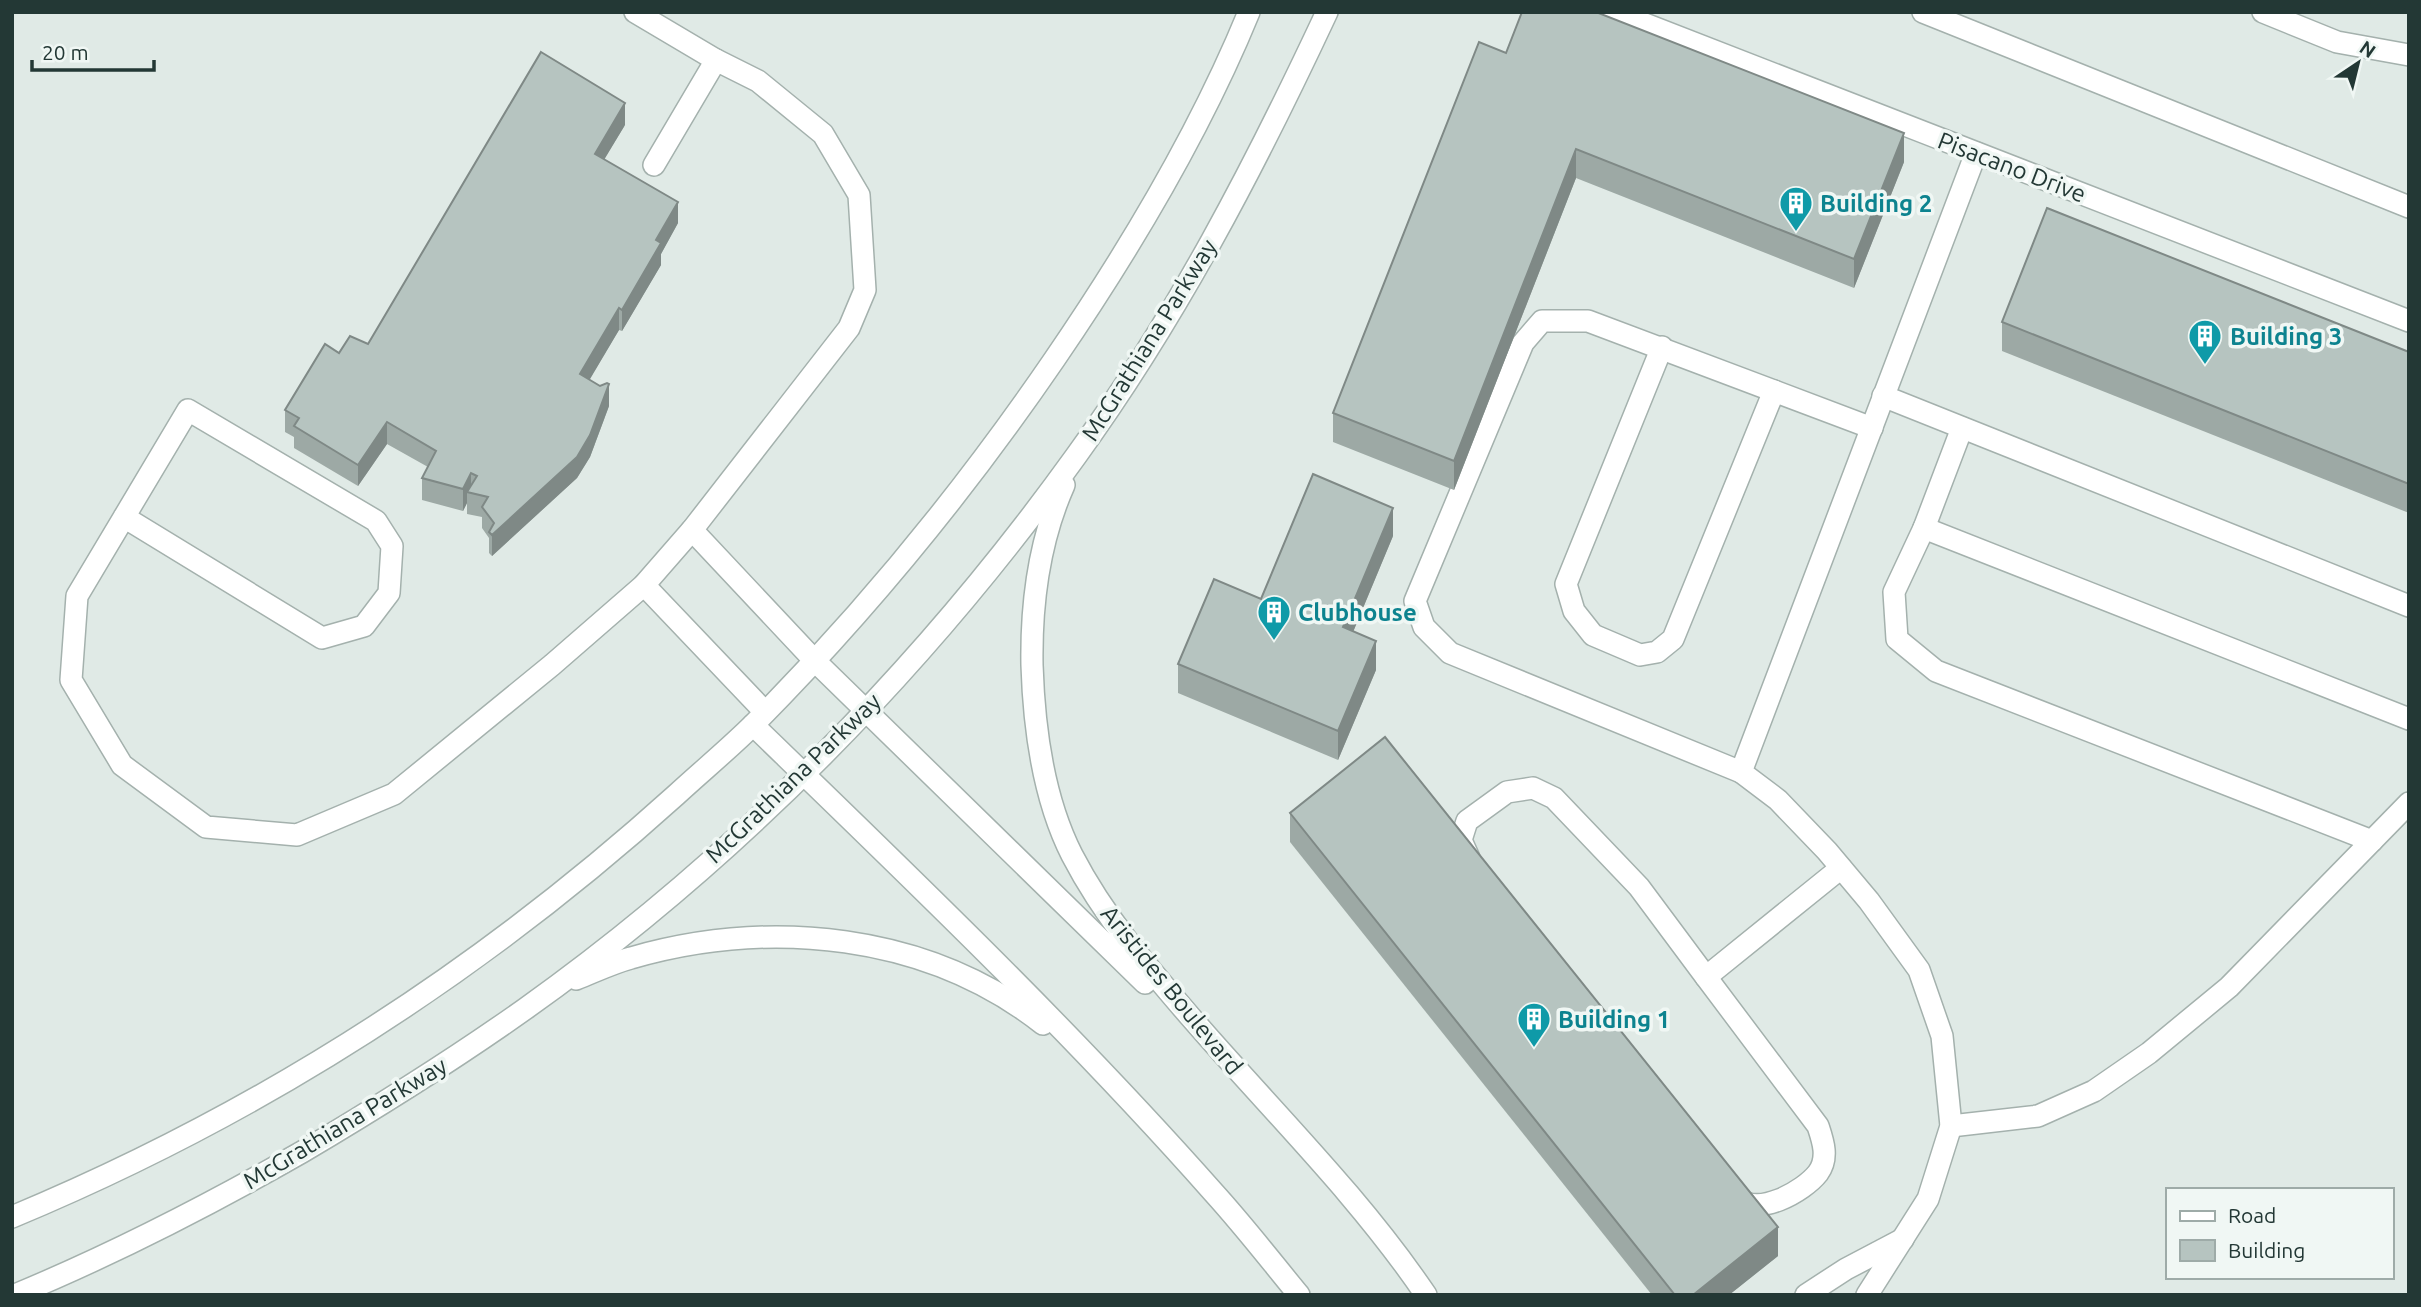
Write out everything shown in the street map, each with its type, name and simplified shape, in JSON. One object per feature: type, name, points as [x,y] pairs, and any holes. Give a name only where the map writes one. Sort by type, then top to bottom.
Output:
[{"type":"street","points":[[124,517],[321,638],[364,626],[389,593],[392,546],[376,521],[188,410],[124,517],[77,596],[71,680],[122,765],[206,827],[297,835],[394,794],[552,665],[644,585],[692,530],[849,327],[865,290],[859,195],[823,134],[758,81],[716,60],[635,12]]},
{"type":"street","points":[[12,1217],[90,1185],[244,1107],[355,1040],[479,956],[543,907],[629,837],[759,718],[814,661],[916,546],[1000,438],[1102,289],[1187,142],[1249,12]]},
{"type":"street","name":"McGrathiana Parkway","points":[[15,1295],[143,1238],[250,1182],[375,1109],[554,988],[660,904],[803,774],[866,710],[955,611],[1079,453],[1136,367],[1209,247],[1280,113],[1327,12]]},
{"type":"street","name":"Pisacano Drive","points":[[1614,12],[2409,321]]},
{"type":"street","points":[[1923,12],[2409,207]]},
{"type":"street","points":[[2263,12],[2337,42],[2409,54]]},
{"type":"street","points":[[654,165],[716,60]]},
{"type":"street","points":[[1741,772],[1976,153]]},
{"type":"street","points":[[1867,1295],[1928,1199],[1951,1126],[1942,1036],[1919,970],[1869,901],[1841,868],[1778,800],[1741,772],[1450,653],[1424,627],[1415,601],[1523,343],[1542,321],[1588,321],[1872,428]]},
{"type":"street","points":[[1662,348],[1566,584],[1574,611],[1592,635],[1640,655],[1657,652],[1673,639],[1774,391]]},
{"type":"street","points":[[1883,396],[2409,606]]},
{"type":"street","points":[[1962,428],[1924,528],[1894,592],[1897,639],[1936,671],[2372,841]]},
{"type":"street","name":"Aristides Boulevard","points":[[1079,453],[1058,498],[1042,551],[1032,627],[1033,710],[1048,791],[1072,853],[1101,905],[1141,960],[1328,1170],[1412,1273],[1426,1295]]},
{"type":"street","points":[[1924,528],[2409,719]]},
{"type":"street","name":"Aristides Boulevard","points":[[692,530],[814,661],[1250,1085]]},
{"type":"street","points":[[644,585],[759,718],[803,774],[1101,1070],[1215,1194],[1299,1295]]},
{"type":"street","points":[[1486,878],[1469,857],[1461,840],[1466,821],[1507,792],[1533,788],[1554,798],[1639,887],[1818,1126],[1826,1147],[1819,1172],[1777,1203],[1757,1204],[1739,1200],[1723,1179]]},
{"type":"street","points":[[1951,1126],[2038,1116],[2094,1091],[2149,1054],[2229,987],[2409,803]]},
{"type":"street","points":[[1706,976],[1841,868]]},
{"type":"street","points":[[554,988],[629,958],[695,943],[766,936],[828,938],[877,946],[941,967],[994,991],[1040,1021],[1101,1070]]},
{"type":"street","points":[[1806,1295],[1846,1269],[1905,1238]]},
{"type":"building","name":"Building 2","points":[[1522,12],[1596,12],[1904,133],[1854,259],[1576,149],[1454,461],[1333,413],[1479,42],[1506,53]]},
{"type":"building","points":[[541,52],[625,103],[595,154],[678,202],[656,240],[661,243],[580,374],[600,386],[609,384],[590,435],[577,457],[492,535],[489,532],[494,523],[482,507],[488,497],[467,492],[477,476],[471,473],[463,489],[422,478],[436,451],[387,422],[358,465],[294,426],[299,418],[285,410],[325,344],[339,353],[350,336],[368,344]]},
{"type":"building","name":"Building 3","points":[[2047,208],[2409,352],[2409,484],[2002,322]]},
{"type":"building","name":"Clubhouse","points":[[1313,474],[1393,508],[1343,627],[1376,641],[1338,731],[1178,664],[1214,579],[1261,599]]},
{"type":"building","name":"Building 1","points":[[1385,737],[1778,1227],[1693,1295],[1675,1295],[1290,813]]},
{"type":"place","name":"Building 2","points":[[1796,233]]},
{"type":"place","name":"Building 3","points":[[2205,366]]},
{"type":"place","name":"Clubhouse","points":[[1274,642]]},
{"type":"place","name":"Building 1","points":[[1534,1049]]}]
